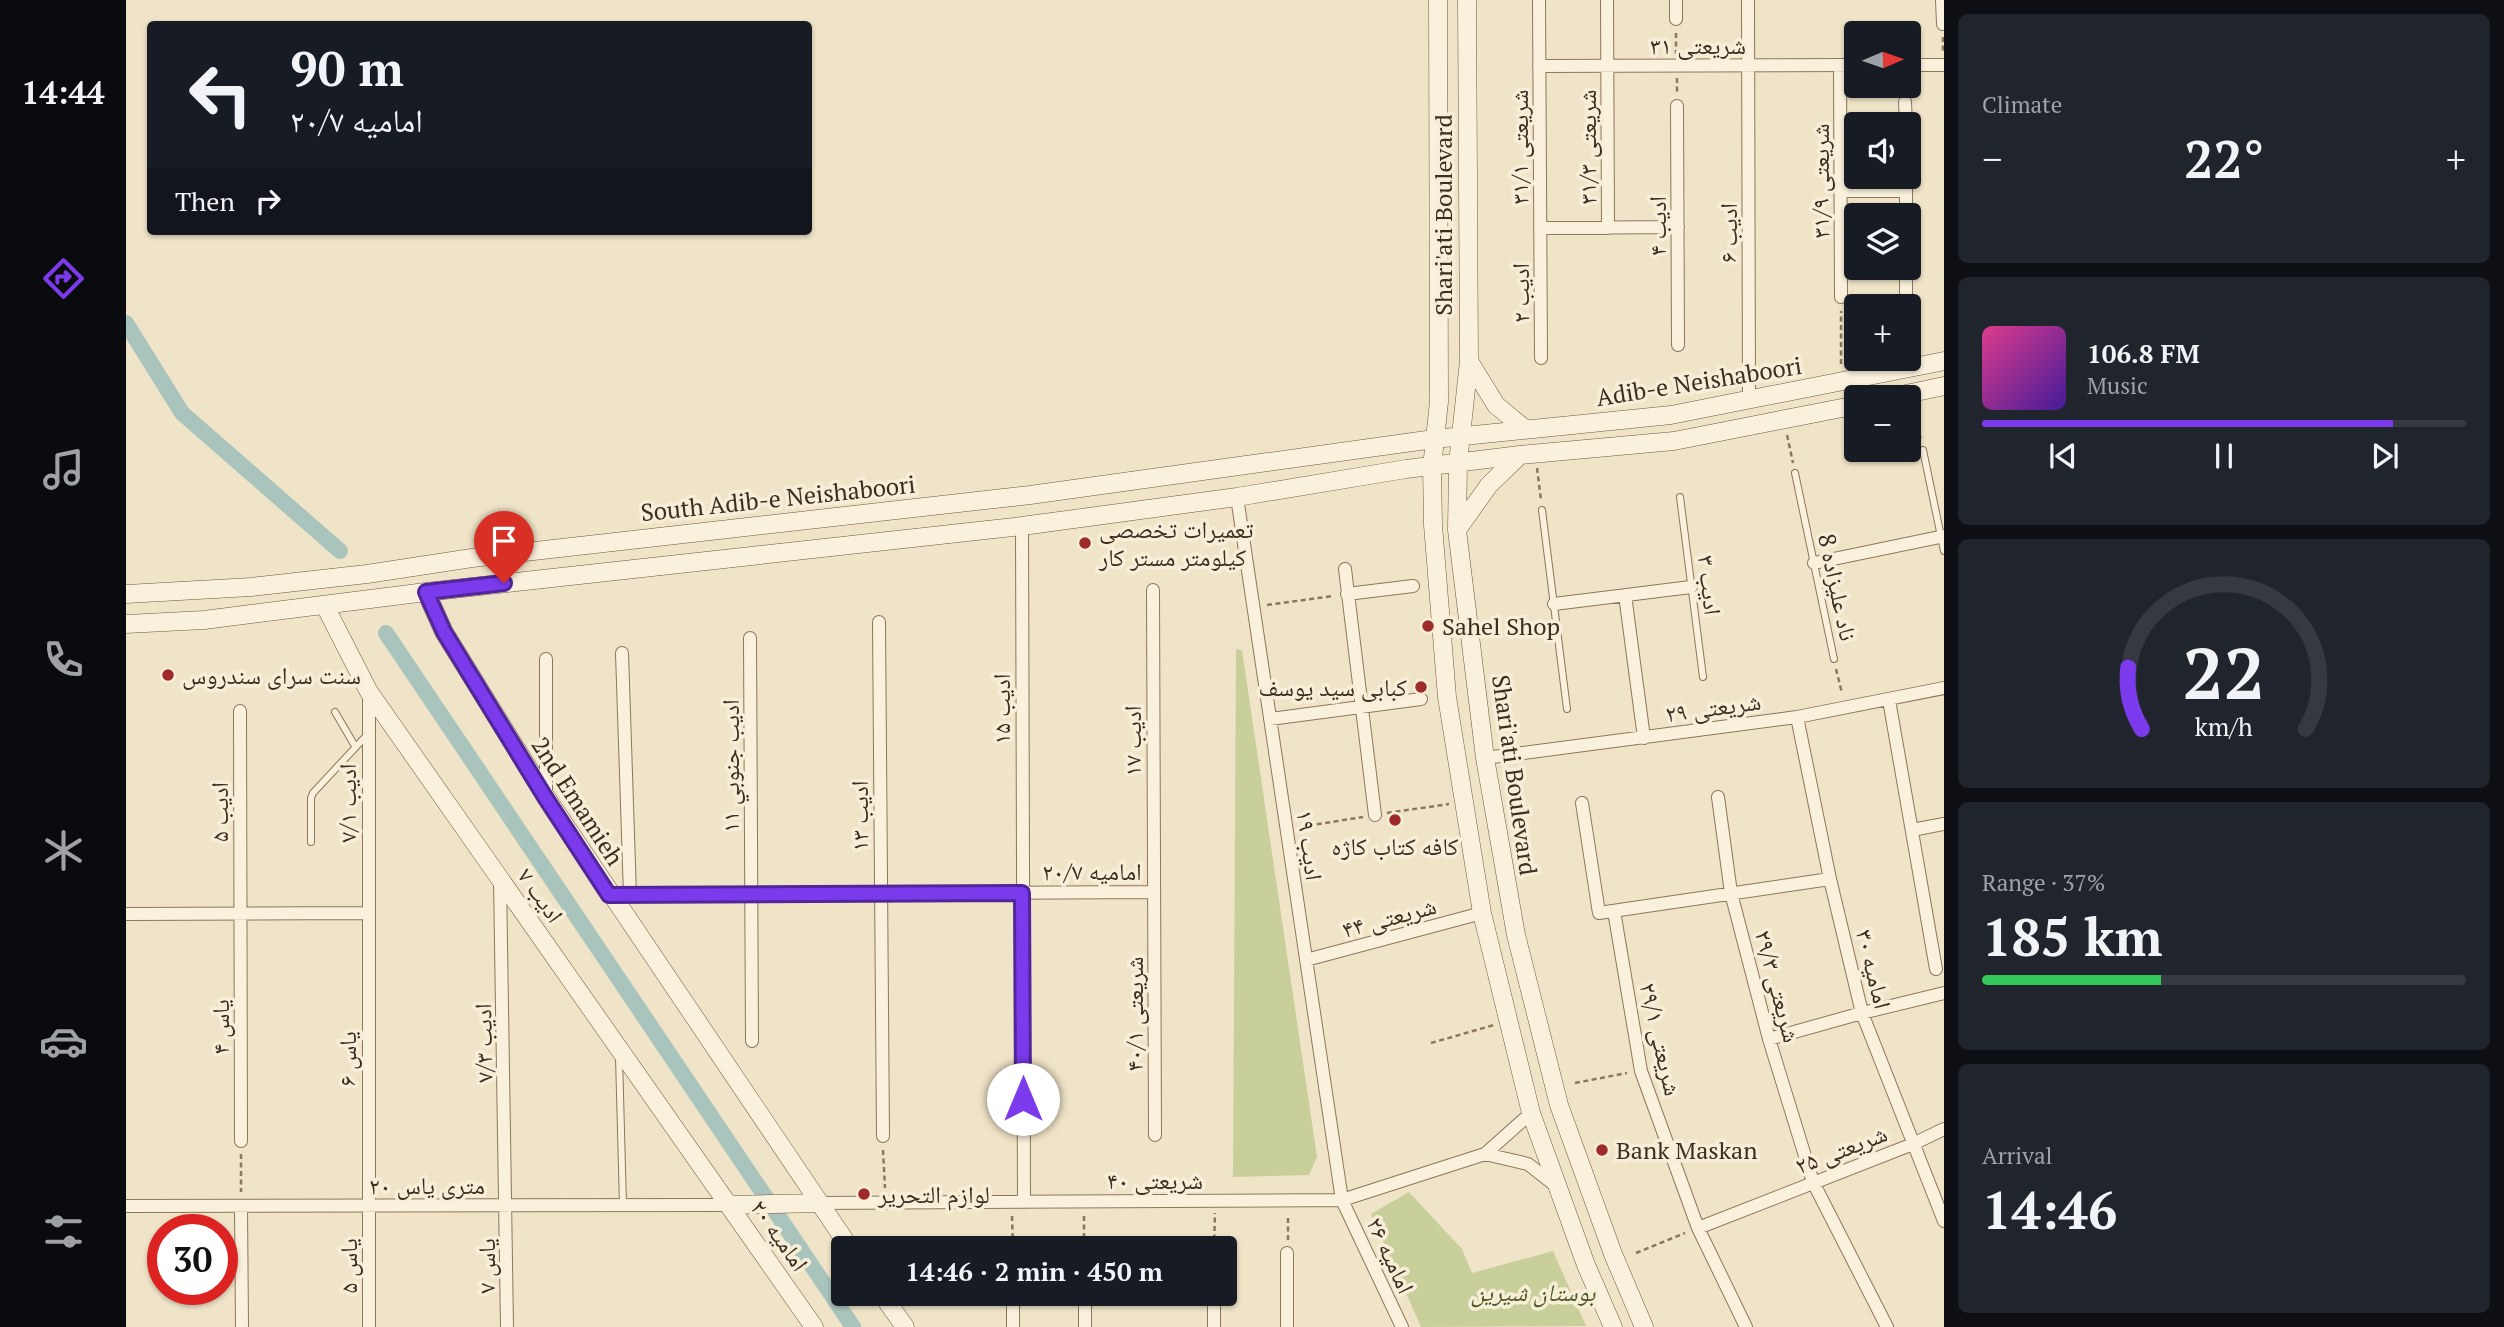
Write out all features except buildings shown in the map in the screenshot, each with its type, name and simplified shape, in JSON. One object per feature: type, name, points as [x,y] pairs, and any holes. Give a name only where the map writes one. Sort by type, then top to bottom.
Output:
[{"type":"main road","name":"Shari'ati Boulevard","points":[[1438,0],[1439,402],[1432,467],[1433,526],[1447,697],[1482,913],[1531,1114],[1556,1186],[1613,1327]]},
{"type":"main road","name":"Shari'ati Boulevard","points":[[1467,0],[1469,362],[1458,463],[1457,530],[1485,758],[1516,935],[1559,1105],[1603,1228],[1644,1327]]},
{"type":"main road","name":"Adib-e Neishaboori","points":[[1460,437],[1671,415],[1944,360]]},
{"type":"main road","points":[[1469,362],[1496,405],[1525,429]]},
{"type":"main road","points":[[1921,391],[1944,386]]},
{"type":"main road","name":"Adib-e Neishaboori","points":[[1432,467],[1528,454],[1674,440],[1844,408]]},
{"type":"main road","name":"South Adib-e Neishaboori","points":[[126,594],[251,587],[355,576],[472,558],[1030,495],[1460,437]]},
{"type":"main road","points":[[1457,530],[1489,485],[1528,454]]},
{"type":"main road","points":[[126,624],[204,620],[426,592],[1022,526],[1432,467]]},
{"type":"main road","name":"2nd Emamieh","points":[[426,592],[444,632],[545,797],[818,1203]]},
{"type":"main road","name":"ادیب ۷","points":[[325,606],[369,692],[729,1205]]},
{"type":"main road","points":[[729,1205],[818,1203]]},
{"type":"main road","name":"امامیه ۲۰","points":[[818,1203],[841,1236]]},
{"type":"main road","name":"امامیه ۲۰","points":[[729,1205],[814,1327]]},
{"type":"main road","points":[[890,1306],[905,1327]]},
{"type":"street","name":"شریعتی ۳۱/۱","points":[[1539,0],[1540,228]]},
{"type":"street","name":"شریعتی ۳۱/۳","points":[[1607,0],[1608,228]]},
{"type":"street","points":[[1676,0],[1676,19]]},
{"type":"street","name":"ادیب ۶","points":[[1748,0],[1749,401]]},
{"type":"street","points":[[1942,0],[1943,23]]},
{"type":"street","name":"شریعتی ۳۱/۹","points":[[1840,65],[1841,297]]},
{"type":"street","name":"شریعتی ۳۱","points":[[1539,66],[1844,65]]},
{"type":"street","points":[[1922,65],[1943,65]]},
{"type":"street","points":[[1905,102],[1905,112]]},
{"type":"street","name":"ادیب ۴","points":[[1677,106],[1678,345]]},
{"type":"street","points":[[1841,191],[1906,191],[1906,203]]},
{"type":"street","points":[[1540,228],[1678,227]]},
{"type":"street","name":"ادیب ۲","points":[[1540,228],[1541,358]]},
{"type":"street","name":"ادیب ۱۹","points":[[1237,497],[1342,1200]]},
{"type":"street","name":"ادیب ۱۵","points":[[1018,1202],[1022,893],[1022,526]]},
{"type":"street","points":[[1814,563],[1943,536]]},
{"type":"street","points":[[1345,569],[1375,815]]},
{"type":"street","points":[[1347,594],[1413,586]]},
{"type":"street","points":[[1554,604],[1691,587]]},
{"type":"street","name":"ادیب ۱۷","points":[[1153,590],[1154,892]]},
{"type":"street","points":[[1625,595],[1644,738]]},
{"type":"street","name":"ادیب ۱۳","points":[[879,622],[883,1136]]},
{"type":"street","name":"ادیب جنوبي ١١","points":[[750,638],[752,1041]]},
{"type":"street","points":[[622,653],[630,894]]},
{"type":"street","points":[[545,797],[546,659]]},
{"type":"street","name":"شریعتی ۲۹","points":[[1485,758],[1797,717],[1944,688]]},
{"type":"street","name":"ادیب ۷/۱","points":[[368,913],[369,692]]},
{"type":"street","points":[[1270,719],[1421,699]]},
{"type":"street","points":[[1889,700],[1937,969]]},
{"type":"street","name":"ادیب ۵","points":[[240,711],[240,914]]},
{"type":"street","name":"امامیه ۳۰","points":[[1797,717],[1861,1013],[1944,1221]]},
{"type":"street","name":"شریعتی ۲۹/۳","points":[[1718,797],[1731,893],[1769,1039],[1813,1182],[1887,1327]]},
{"type":"street","points":[[1582,803],[1599,913],[1830,879]]},
{"type":"street","points":[[1912,830],[1944,824]]},
{"type":"street","name":"ادیب ۷/۳","points":[[500,879],[507,1205]]},
{"type":"street","name":"امامیه ۲۰/۷","points":[[609,895],[1154,892]]},
{"type":"street","name":"شریعتی ۴۰/۱","points":[[1154,892],[1155,1135]]},
{"type":"street","name":"شریعتی ۲۹/۱","points":[[1614,911],[1642,1071],[1698,1228],[1746,1327]]},
{"type":"street","points":[[126,914],[368,913]]},
{"type":"street","name":"یاس ۶","points":[[368,913],[369,1206]]},
{"type":"street","name":"شریعتی ۴۴","points":[[1306,960],[1482,913]]},
{"type":"street","name":"یاس ۴","points":[[240,914],[241,1141]]},
{"type":"street","points":[[1769,1039],[1944,993]]},
{"type":"street","name":"شریعتی ۴۰","points":[[818,1203],[1342,1200],[1485,1154],[1531,1114]]},
{"type":"street","name":"شریعتی ۲۵","points":[[1698,1228],[1913,1144],[1944,1129]]},
{"type":"street","points":[[1485,1154],[1528,1164],[1556,1186]]},
{"type":"street","name":"امامیه ۲۶","points":[[1342,1200],[1402,1327]]},
{"type":"street","name":"یاس ۷","points":[[507,1205],[508,1327]]},
{"type":"street","name":"۲۰ متری یاس","points":[[126,1206],[729,1205]]},
{"type":"street","points":[[241,1206],[242,1327]]},
{"type":"street","name":"یاس ۵","points":[[369,1206],[369,1327]]},
{"type":"street","points":[[1287,1253],[1287,1327]]},
{"type":"street","points":[[1013,1306],[1013,1327]]},
{"type":"street","points":[[1085,1306],[1085,1327]]},
{"type":"street","points":[[1214,1306],[1214,1327]]},
{"type":"lane","points":[[1923,450],[1944,551]]},
{"type":"lane","name":"ناد علیزاده 8","points":[[1795,473],[1834,659]]},
{"type":"lane","name":"ادیب ۳","points":[[1680,498],[1703,677]]},
{"type":"lane","points":[[1542,510],[1567,709]]},
{"type":"lane","points":[[335,712],[355,746]]},
{"type":"lane","points":[[311,842],[313,793],[368,733]]},
{"type":"lane","points":[[618,1047],[623,1205]]},
{"type":"path","points":[[1943,23],[1943,65]]},
{"type":"path","points":[[1840,382],[1841,297]]},
{"type":"path","points":[[1784,420],[1795,473]]},
{"type":"path","points":[[1921,445],[1923,450]]},
{"type":"path","points":[[1528,454],[1542,510]]},
{"type":"path","points":[[1253,607],[1347,594]]},
{"type":"path","name":"ناد علیزاده 8","points":[[1834,659],[1846,708]]},
{"type":"path","points":[[1431,1043],[1507,1021]]},
{"type":"path","points":[[1575,1083],[1642,1071]]},
{"type":"path","points":[[883,1136],[886,1202]]},
{"type":"path","points":[[241,1141],[241,1206]]},
{"type":"path","points":[[1287,1253],[1288,1200]]},
{"type":"path","points":[[1084,1201],[1084,1236]]},
{"type":"path","points":[[1214,1236],[1215,1201]]},
{"type":"path","points":[[1014,1236],[1018,1202]]},
{"type":"path","points":[[1636,1252],[1698,1228]]},
{"type":"green space","points":[[1236,649],[1242,650],[1317,1157],[1309,1175],[1233,1177]]},
{"type":"green space","name":"بوستان شیرین","points":[[1409,1192],[1462,1249],[1472,1273],[1553,1251],[1586,1326],[1421,1327],[1371,1214]]},
{"type":"waterway","points":[[126,323],[182,413],[340,551]]},
{"type":"waterway","points":[[386,633],[853,1327]]},
{"type":"place","name":"تعمیرات تخصصی کیلومتر مستر کار","points":[[1085,543]]},
{"type":"place","name":"Sahel Shop","points":[[1428,626]]},
{"type":"place","name":"سنت سرای سندروس","points":[[168,675]]},
{"type":"place","name":"کبابی سید یوسف","points":[[1421,687]]},
{"type":"place","name":"کافه کتاب کاژه","points":[[1395,820]]},
{"type":"place","name":"Bank Maskan","points":[[1602,1150]]},
{"type":"place","name":"لوازم التحریر","points":[[864,1194]]},
{"type":"route","points":[[504,583],[426,592],[444,632],[545,797],[609,895],[1022,893],[1023,1099]]}]
